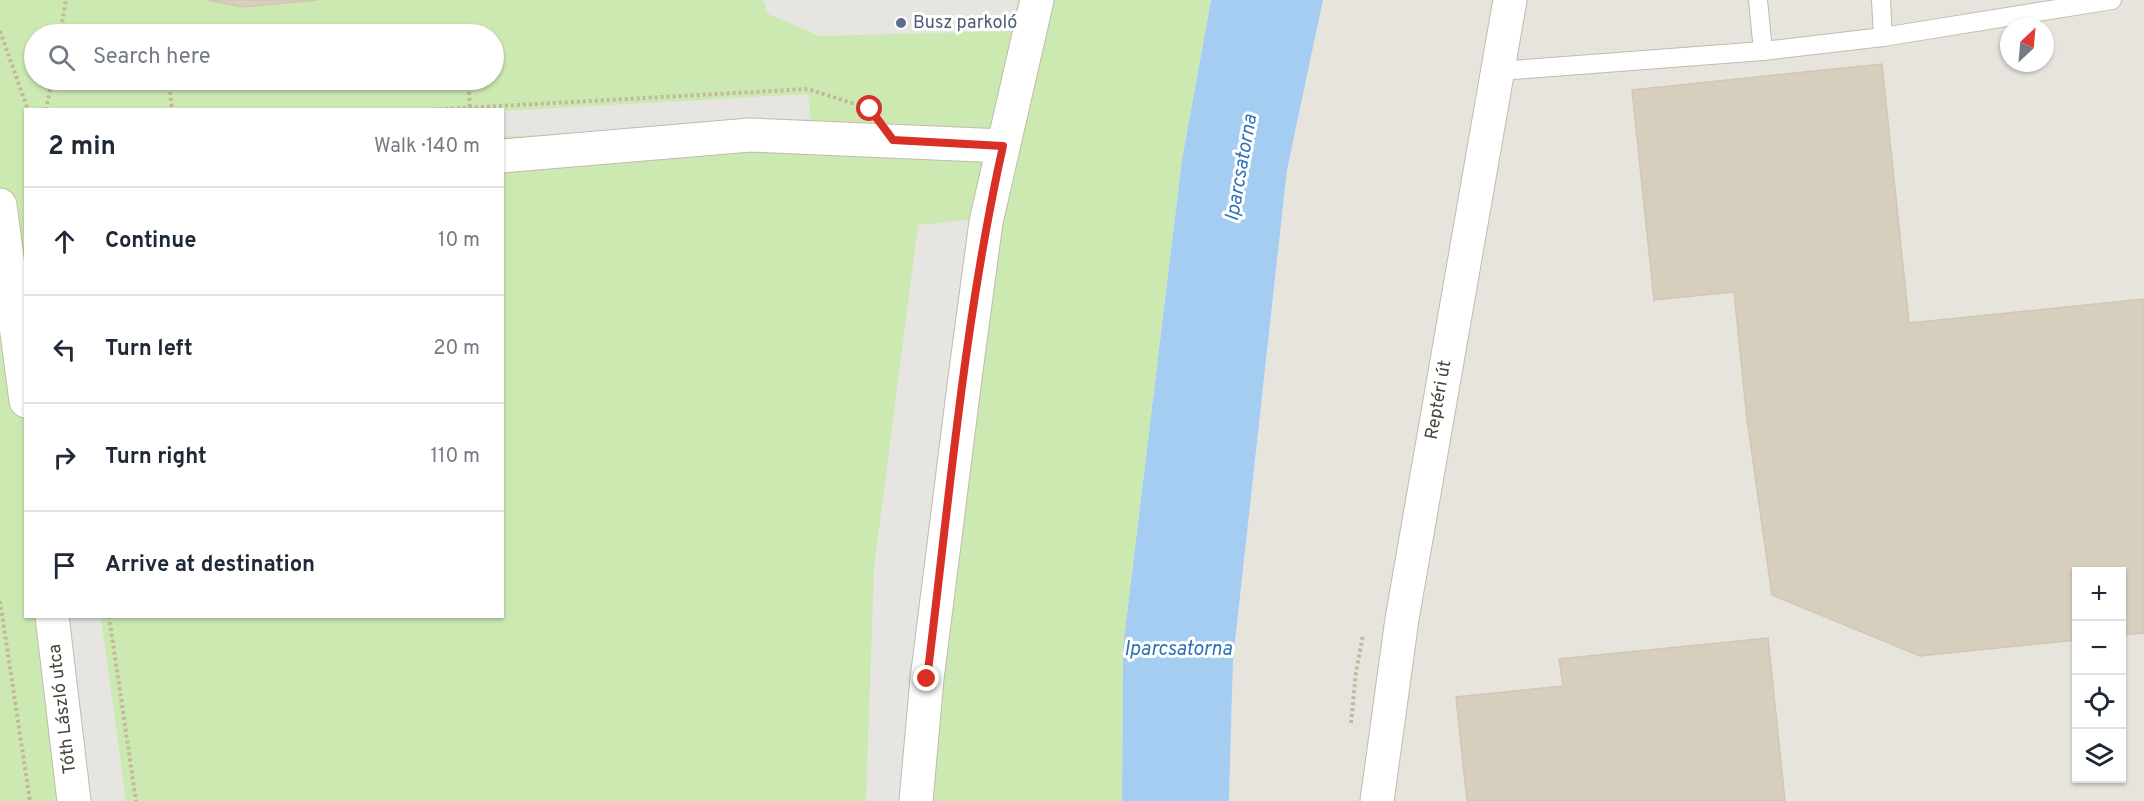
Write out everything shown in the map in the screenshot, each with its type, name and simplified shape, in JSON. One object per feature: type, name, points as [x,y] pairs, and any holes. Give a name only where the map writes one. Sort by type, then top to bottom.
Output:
[{"type":"street","points":[[916,801],[929,668],[964,378],[986,222],[1037,0]]},
{"type":"street","name":"Reptéri út","points":[[1377,801],[1406,595],[1510,0]]},
{"type":"street","points":[[504,156],[750,135],[1003,146]]},
{"type":"street","points":[[0,199],[24,199]]},
{"type":"street","points":[[0,205],[8,314],[24,391]]},
{"type":"street","name":"Tóth László utca","points":[[51,618],[74,801]]},
{"type":"lane","points":[[1758,0],[1762,51]]},
{"type":"lane","points":[[1881,0],[1883,37]]},
{"type":"lane","points":[[1499,72],[1762,51],[1883,37],[2112,0]]},
{"type":"path","points":[[62,24],[66,0]]},
{"type":"path","points":[[0,31],[27,108]]},
{"type":"path","points":[[456,108],[808,89],[859,106]]},
{"type":"path","points":[[46,108],[50,90]]},
{"type":"path","points":[[170,90],[172,108]]},
{"type":"path","points":[[469,90],[470,107]]},
{"type":"path","points":[[0,601],[30,801]]},
{"type":"path","points":[[110,618],[136,801]]},
{"type":"shaded area","name":"Busz parkoló","points":[[763,0],[1018,0],[1011,31],[820,36],[768,14]]},
{"type":"shaded area","points":[[1323,0],[2144,0],[2144,801],[1229,801],[1233,660],[1287,170]]},
{"type":"shaded area","points":[[808,94],[811,119],[504,137],[504,111]]},
{"type":"shaded area","points":[[966,220],[986,222],[916,801],[866,801],[874,568],[918,225]]},
{"type":"shaded area","points":[[52,618],[101,618],[126,801],[74,801]]},
{"type":"green space","points":[[0,0],[1211,0],[1182,159],[1123,647],[1122,801],[0,801]]},
{"type":"water","name":"Iparcsatorna","points":[[1211,0],[1323,0],[1287,170],[1233,660],[1229,801],[1122,801],[1123,647],[1182,159]]},
{"type":"building","points":[[207,0],[317,0],[242,7]]},
{"type":"building","points":[[1882,64],[1909,323],[2144,299],[2144,633],[2126,635],[2126,567],[2072,567],[2072,640],[1920,656],[1772,595],[1747,419],[1734,292],[1654,300],[1632,90]]},
{"type":"building","points":[[1768,638],[1785,801],[1467,801],[1456,697],[1563,686],[1559,659]]},
{"type":"place","name":"Busz parkoló","points":[[901,23]]},
{"type":"route","points":[[870,109],[893,140],[1003,146],[986,222],[964,378],[927,679]]}]
